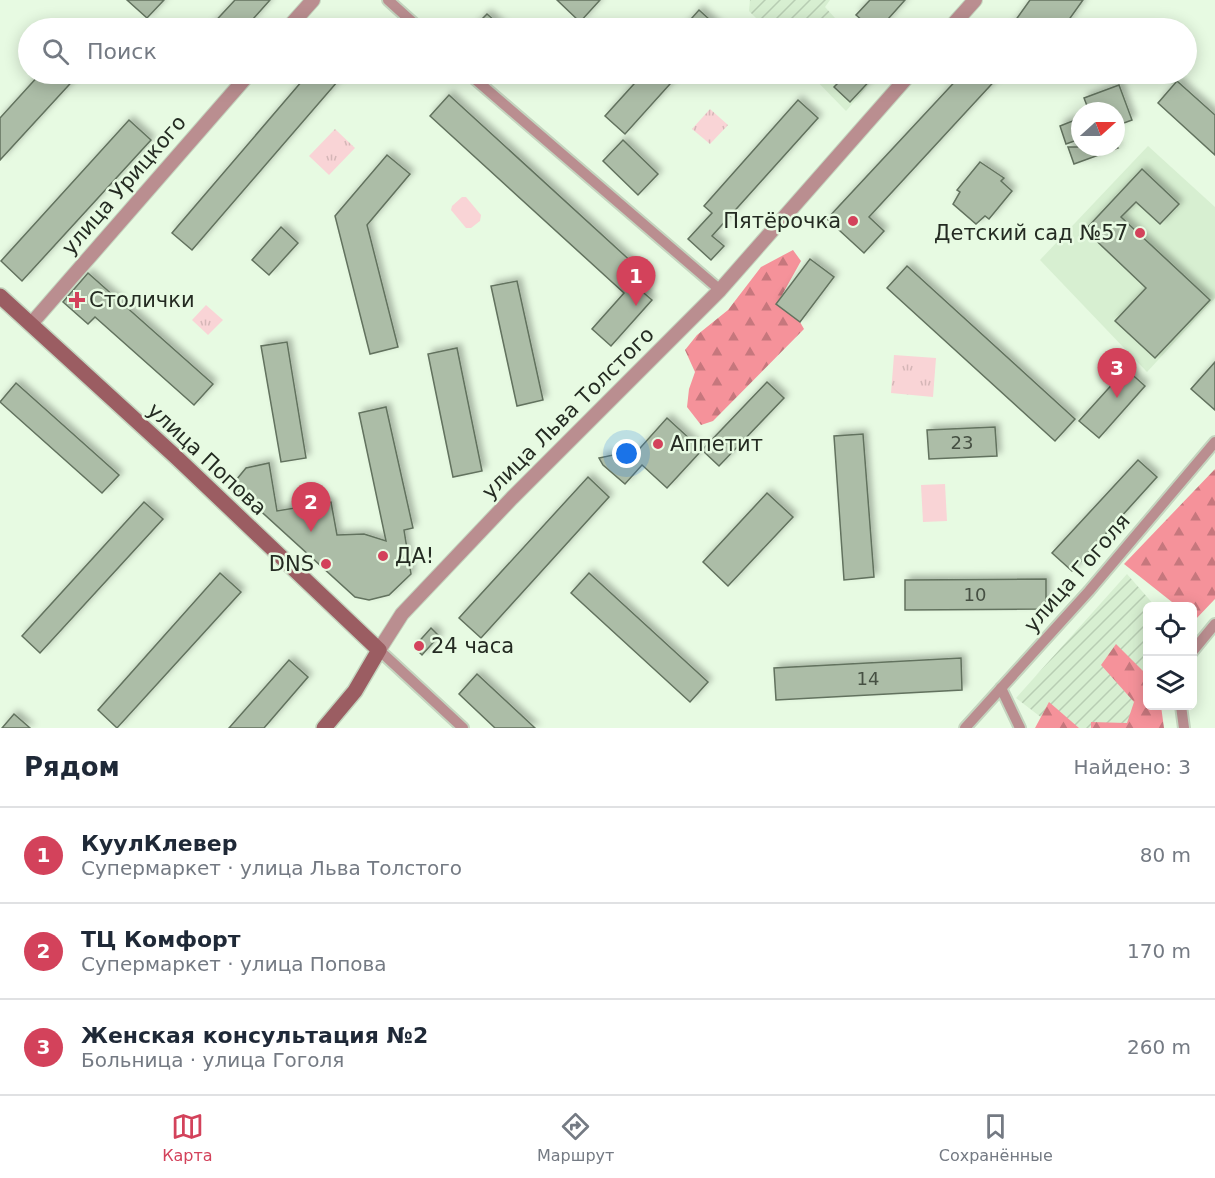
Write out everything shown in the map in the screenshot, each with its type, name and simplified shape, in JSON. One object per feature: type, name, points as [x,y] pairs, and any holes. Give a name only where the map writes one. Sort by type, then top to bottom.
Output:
[{"type":"main road","name":"улица Попова","points":[[0,296],[379,650]]},
{"type":"main road","points":[[324,728],[355,691],[379,650]]},
{"type":"street","points":[[297,18],[313,0]]},
{"type":"street","points":[[388,0],[408,18]]},
{"type":"street","points":[[959,18],[975,0]]},
{"type":"street","name":"улица Урицкого","points":[[31,324],[240,84]]},
{"type":"street","points":[[481,84],[720,290]]},
{"type":"street","name":"улица Льва Толстого","points":[[379,650],[402,614],[720,290],[901,84]]},
{"type":"street","name":"улица Гоголя","points":[[965,728],[1089,591],[1215,442]]},
{"type":"street","points":[[1197,646],[1215,624]]},
{"type":"street","name":"улица Попова","points":[[379,650],[463,728]]},
{"type":"street","points":[[1001,688],[1020,728]]},
{"type":"street","points":[[1182,710],[1184,728]]},
{"type":"shaded area","points":[[750,0],[830,0],[825,7],[835,18],[756,18],[749,11]]},
{"type":"shaded area","points":[[820,84],[869,84],[846,111]]},
{"type":"shaded area","name":"Детский сад №57","points":[[1148,146],[1215,207],[1215,298],[1147,372],[1040,260]]},
{"type":"shaded area","points":[[1127,574],[1152,602],[1143,602],[1143,710],[1149,710],[1154,728],[1055,728],[1016,698]]},
{"type":"green space","points":[[710,109],[728,125],[710,144],[692,129]]},
{"type":"green space","points":[[335,129],[355,148],[329,175],[309,156]]},
{"type":"green space","points":[[462,197],[466,197],[481,215],[480,221],[471,228],[466,228],[451,210],[452,206]]},
{"type":"green space","points":[[793,250],[801,261],[777,304],[800,322],[804,329],[713,421],[701,425],[687,407],[689,389],[695,372],[685,350],[697,335],[728,310],[761,267]]},
{"type":"green space","points":[[206,305],[223,320],[208,335],[192,320]]},
{"type":"green space","points":[[894,355],[936,358],[933,397],[891,393]]},
{"type":"green space","points":[[1215,469],[1215,599],[1197,618],[1197,602],[1172,602],[1124,564]]},
{"type":"green space","points":[[945,484],[947,521],[923,522],[921,485]]},
{"type":"green space","points":[[1116,644],[1143,671],[1143,710],[1162,710],[1164,728],[1091,728],[1091,722],[1127,723],[1134,702],[1101,665]]},
{"type":"green space","points":[[1049,702],[1079,728],[1035,728]]},
{"type":"building","points":[[127,0],[164,0],[147,18]]},
{"type":"building","points":[[235,0],[270,0],[254,18],[218,18]]},
{"type":"building","points":[[557,0],[600,0],[584,18],[576,18]]},
{"type":"building","points":[[870,0],[905,0],[889,18],[859,18],[856,15]]},
{"type":"building","points":[[1030,0],[1083,0],[1070,18],[1017,18]]},
{"type":"building","points":[[699,10],[708,18],[692,18]]},
{"type":"building","points":[[31,84],[70,84],[0,160],[0,118]]},
{"type":"building","points":[[299,84],[335,84],[192,250],[172,233]]},
{"type":"building","points":[[634,84],[670,84],[625,134],[605,116]]},
{"type":"building","points":[[837,84],[867,84],[850,102],[834,87]]},
{"type":"building","points":[[953,84],[992,84],[869,217],[884,231],[864,253],[827,219]]},
{"type":"building","points":[[1174,84],[1180,84],[1215,115],[1215,155],[1158,103]]},
{"type":"building","points":[[1119,85],[1132,120],[1125,123],[1125,102],[1086,102],[1084,98]]},
{"type":"building","points":[[449,95],[635,265],[624,276],[652,300],[611,346],[592,329],[624,293],[430,116]]},
{"type":"building","points":[[798,100],[818,118],[712,236],[724,246],[711,260],[688,239],[712,213],[704,206]]},
{"type":"building","points":[[129,120],[151,140],[22,281],[1,261]]},
{"type":"building","points":[[1071,122],[1071,142],[1066,144],[1060,126]]},
{"type":"building","points":[[623,140],[658,174],[638,195],[603,161]]},
{"type":"building","points":[[387,155],[410,174],[367,225],[398,347],[370,354],[335,216]]},
{"type":"building","points":[[1071,156],[1096,156],[1074,164]]},
{"type":"building","points":[[980,162],[1004,178],[1001,181],[1012,191],[989,219],[985,216],[976,224],[953,204],[960,192],[957,190]]},
{"type":"building","points":[[1142,169],[1179,204],[1160,224],[1136,202],[1121,217],[1210,300],[1155,358],[1115,321],[1146,288],[1085,230]]},
{"type":"building","points":[[281,227],[298,243],[269,275],[252,260]]},
{"type":"building","points":[[810,259],[834,277],[800,322],[776,304]]},
{"type":"building","points":[[907,266],[1075,419],[1055,441],[887,288]]},
{"type":"building","points":[[88,273],[213,384],[194,405],[95,317],[88,324],[63,302]]},
{"type":"building","points":[[517,281],[543,400],[517,406],[491,286]]},
{"type":"building","points":[[287,342],[306,458],[281,462],[261,346]]},
{"type":"building","points":[[457,348],[482,471],[453,477],[428,354]]},
{"type":"building","points":[[1215,362],[1215,410],[1191,389]]},
{"type":"building","points":[[1126,369],[1145,386],[1099,438],[1079,421]]},
{"type":"building","points":[[767,382],[784,398],[719,466],[702,450]]},
{"type":"building","points":[[16,383],[119,475],[102,493],[0,402]]},
{"type":"building","points":[[386,407],[413,528],[404,530],[411,574],[389,595],[369,600],[355,597],[232,485],[246,468],[269,463],[277,511],[331,502],[337,535],[364,534],[386,541],[359,413]]},
{"type":"building","points":[[667,418],[702,450],[667,488],[642,465],[625,484],[603,465],[599,458],[613,455],[624,466]]},
{"type":"building","points":[[995,427],[997,456],[929,459],[927,430]]},
{"type":"building","points":[[863,434],[874,577],[844,580],[834,436]]},
{"type":"building","points":[[1138,460],[1157,477],[1072,571],[1052,553]]},
{"type":"building","points":[[588,477],[609,497],[481,638],[459,618]]},
{"type":"building","points":[[767,493],[793,517],[728,586],[703,562]]},
{"type":"building","points":[[144,502],[163,519],[40,653],[22,636]]},
{"type":"building","points":[[220,573],[241,592],[117,728],[98,710]]},
{"type":"building","points":[[589,573],[708,682],[690,702],[571,593]]},
{"type":"building","points":[[1046,579],[1046,609],[905,610],[905,580]]},
{"type":"building","points":[[431,628],[439,636],[422,655],[414,647]]},
{"type":"building","points":[[961,658],[962,690],[776,700],[774,668]]},
{"type":"building","points":[[289,660],[308,677],[264,728],[229,728]]},
{"type":"building","points":[[477,674],[535,728],[495,728],[459,694]]},
{"type":"building","points":[[14,714],[30,728],[2,728]]},
{"type":"place","name":"Пятёрочка","points":[[853,221]]},
{"type":"place","name":"Детский сад №57","points":[[1140,233]]},
{"type":"place","name":"Столички","points":[[77,300]]},
{"type":"place","name":"КуулКлевер","points":[[636,306]]},
{"type":"place","name":"Женская консультация №2","points":[[1117,398]]},
{"type":"place","name":"Аппетит","points":[[658,444]]},
{"type":"place","name":"ТЦ Комфорт","points":[[311,532]]},
{"type":"place","name":"ДА!","points":[[383,556]]},
{"type":"place","name":"DNS","points":[[326,564]]},
{"type":"place","name":"24 часа","points":[[419,646]]}]
